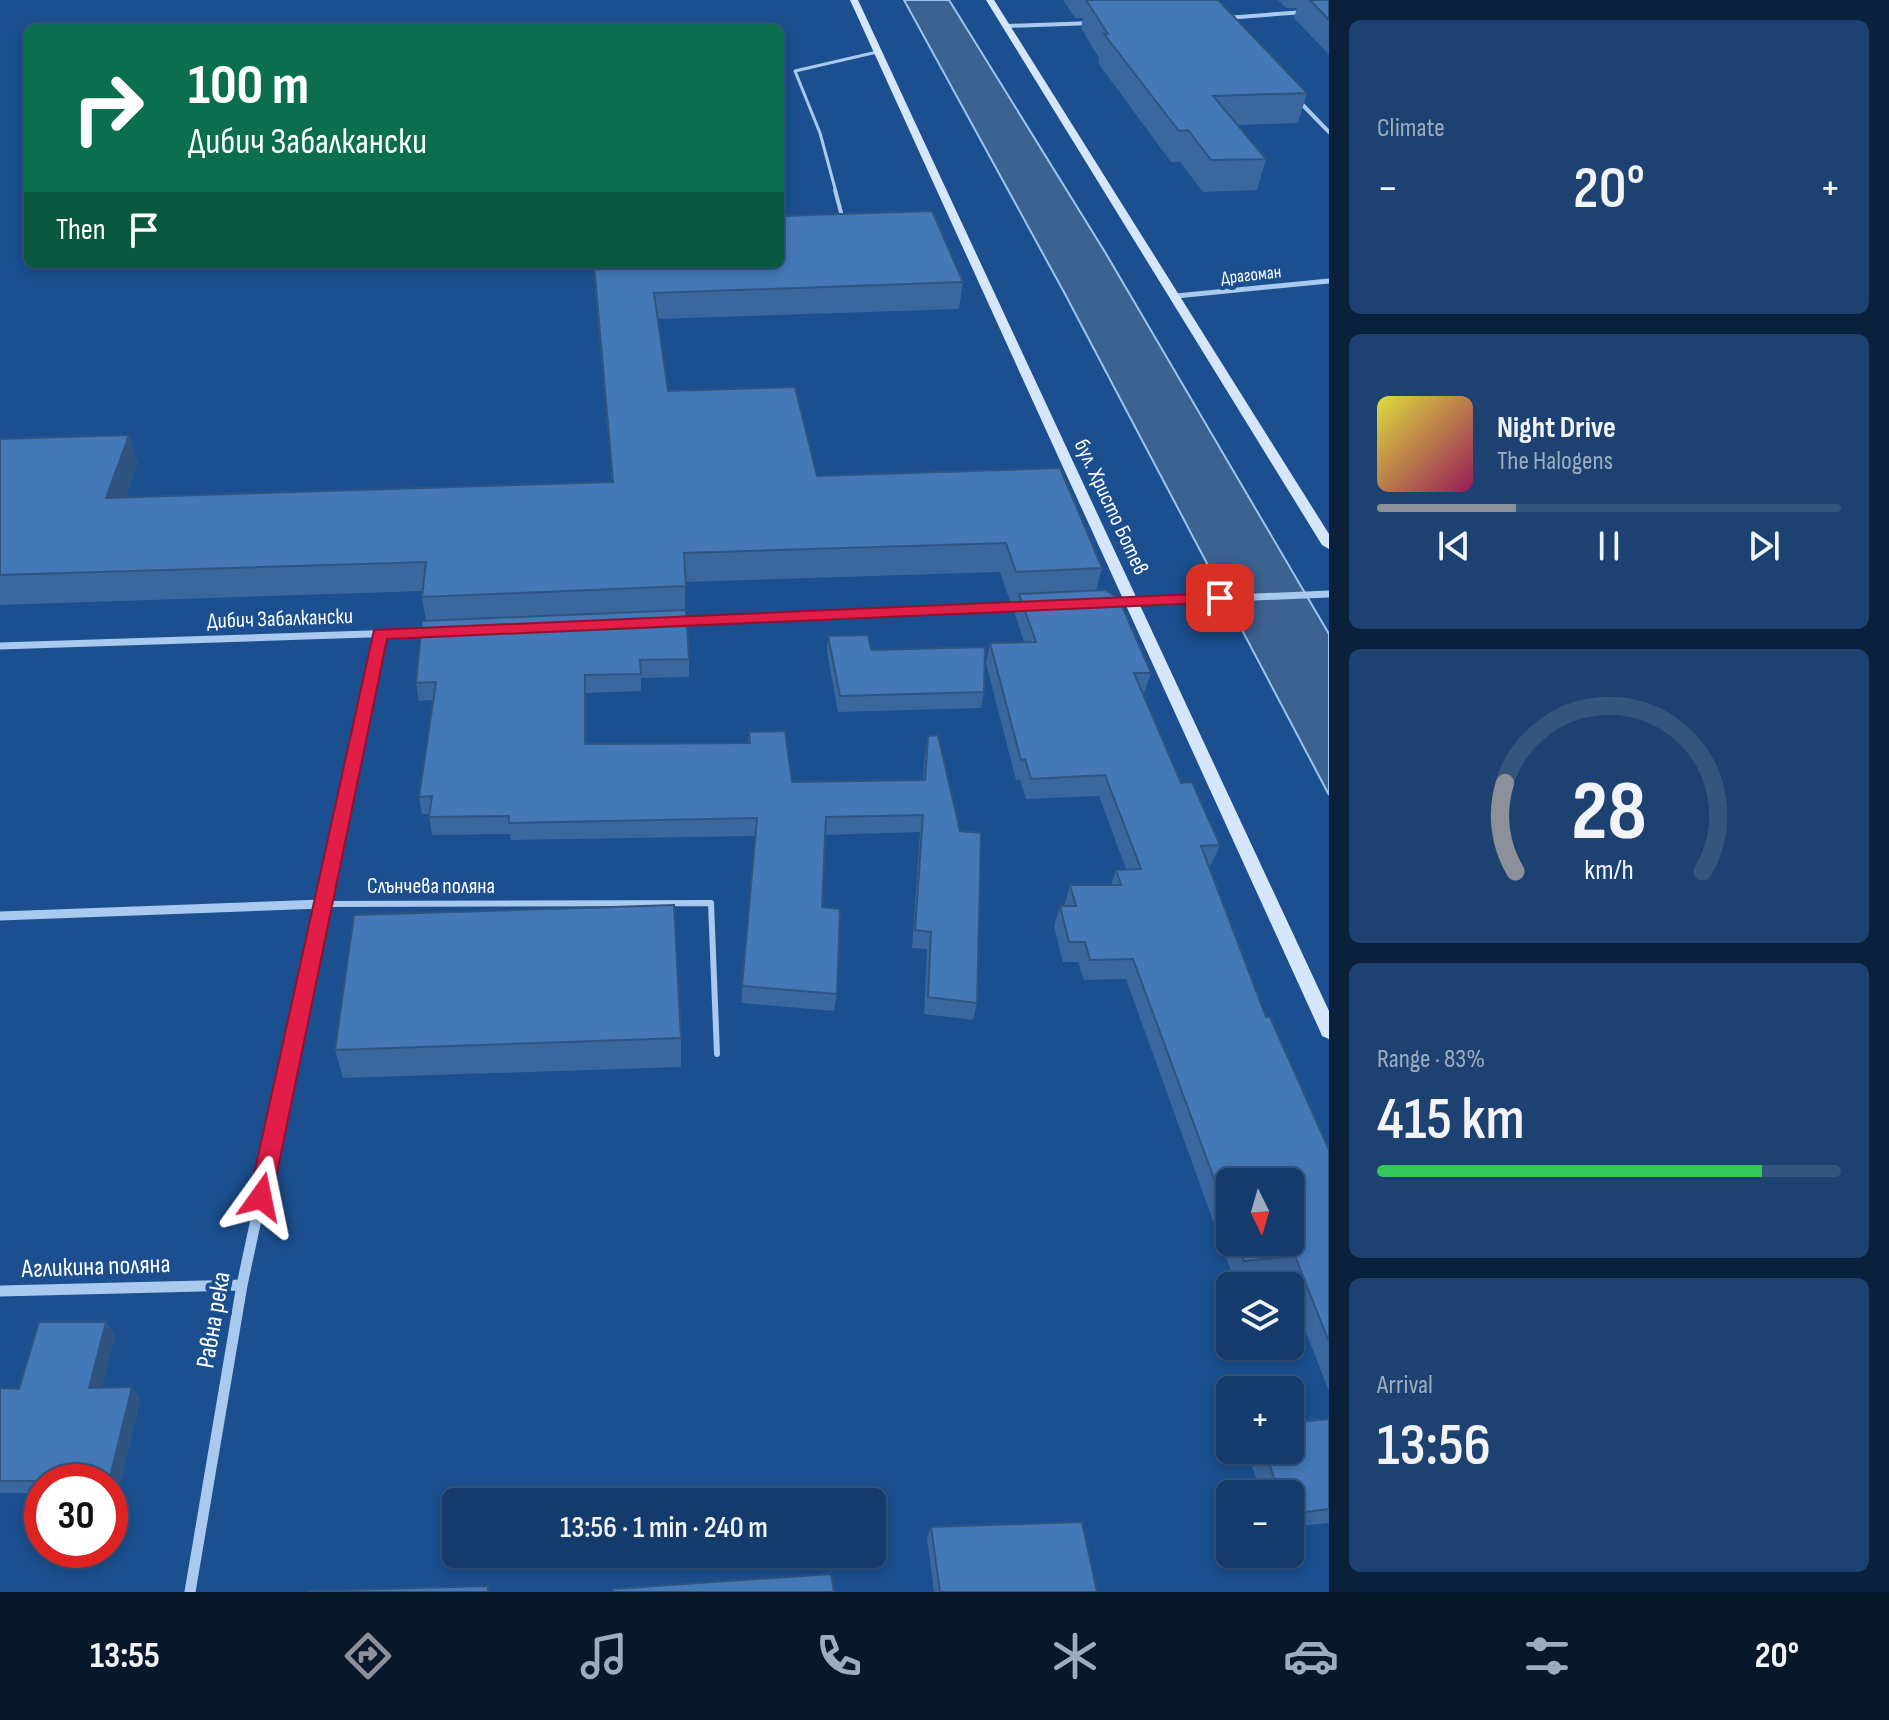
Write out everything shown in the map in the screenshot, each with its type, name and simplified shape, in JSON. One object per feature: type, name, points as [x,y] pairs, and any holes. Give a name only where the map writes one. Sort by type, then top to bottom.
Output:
[{"type":"main road","name":"бул. Христо Ботев","points":[[854,0],[1134,602],[1329,1031]]},
{"type":"main road","points":[[990,0],[1329,545]]},
{"type":"street","points":[[1228,30],[1217,18],[1315,11]]},
{"type":"street","points":[[1007,26],[1097,23]]},
{"type":"street","points":[[1295,97],[1329,132]]},
{"type":"street","points":[[1318,120],[1329,119]]},
{"type":"street","name":"Драгоман","points":[[1176,296],[1329,281]]},
{"type":"street","points":[[1102,603],[1329,594]]},
{"type":"street","points":[[663,621],[1039,606]]},
{"type":"street","name":"Дибич Забалкански","points":[[0,646],[443,631]]},
{"type":"street","name":"Равна река","points":[[190,1592],[242,1285],[380,634]]},
{"type":"street","name":"Слънчева поляна","points":[[0,916],[322,904]]},
{"type":"street","name":"Агликина поляна","points":[[0,1291],[242,1285]]},
{"type":"lane","points":[[843,224],[820,133],[795,71],[877,52]]},
{"type":"lane","name":"Слънчева поляна","points":[[322,904],[711,903],[717,1054]]},
{"type":"water","points":[[904,0],[949,0],[1105,252],[1329,634],[1329,795],[1065,294]]},
{"type":"building","points":[[1086,0],[1218,0],[1307,93],[1213,96],[1266,159],[1211,160],[1188,130],[1179,131],[1104,34],[1108,34]]},
{"type":"building","points":[[1310,0],[1329,0],[1329,20]]},
{"type":"building","points":[[932,211],[963,282],[654,293],[668,391],[795,387],[817,476],[1060,468],[1102,568],[1016,572],[1006,543],[684,553],[686,586],[422,597],[426,562],[0,575],[0,439],[129,435],[106,498],[613,482],[594,268],[784,268],[784,216]]},
{"type":"building","points":[[1105,590],[1119,599],[1151,673],[1134,673],[1181,783],[1192,782],[1220,845],[1201,846],[1266,1017],[1270,1017],[1329,1150],[1329,1342],[1304,1272],[1295,1256],[1304,1256],[1304,1168],[1216,1168],[1216,1184],[1133,959],[1090,960],[1085,942],[1069,942],[1060,906],[1076,906],[1070,885],[1121,885],[1116,870],[1141,869],[1105,775],[1031,779],[1025,759],[1021,760],[990,643],[1036,642],[1019,594]]},
{"type":"building","points":[[686,610],[689,659],[640,660],[641,674],[585,675],[585,744],[750,743],[749,732],[785,731],[792,782],[925,780],[928,736],[938,735],[960,831],[981,833],[977,1003],[928,997],[931,932],[915,930],[923,815],[826,817],[822,907],[840,909],[837,994],[742,986],[757,818],[509,823],[509,816],[429,817],[432,796],[419,797],[436,682],[416,683],[422,621]]},
{"type":"building","points":[[868,635],[871,650],[985,647],[984,692],[840,696],[828,636]]},
{"type":"building","points":[[674,905],[681,1038],[335,1050],[354,915]]},
{"type":"building","points":[[1242,1256],[1295,1256],[1244,1261]]},
{"type":"building","points":[[39,1322],[106,1322],[89,1388],[132,1387],[113,1464],[24,1464],[24,1481],[0,1481],[0,1388],[19,1389]]},
{"type":"building","points":[[1329,1419],[1329,1509],[1304,1512],[1304,1480],[1275,1480],[1269,1464],[1304,1464],[1304,1422]]},
{"type":"building","points":[[1082,1522],[1097,1592],[940,1592],[931,1527]]},
{"type":"building","points":[[831,1574],[834,1592],[613,1592],[613,1589]]},
{"type":"building","points":[[488,1586],[488,1592],[309,1592],[309,1591]]},
{"type":"route","points":[[261,1197],[380,634],[1220,598]]}]
